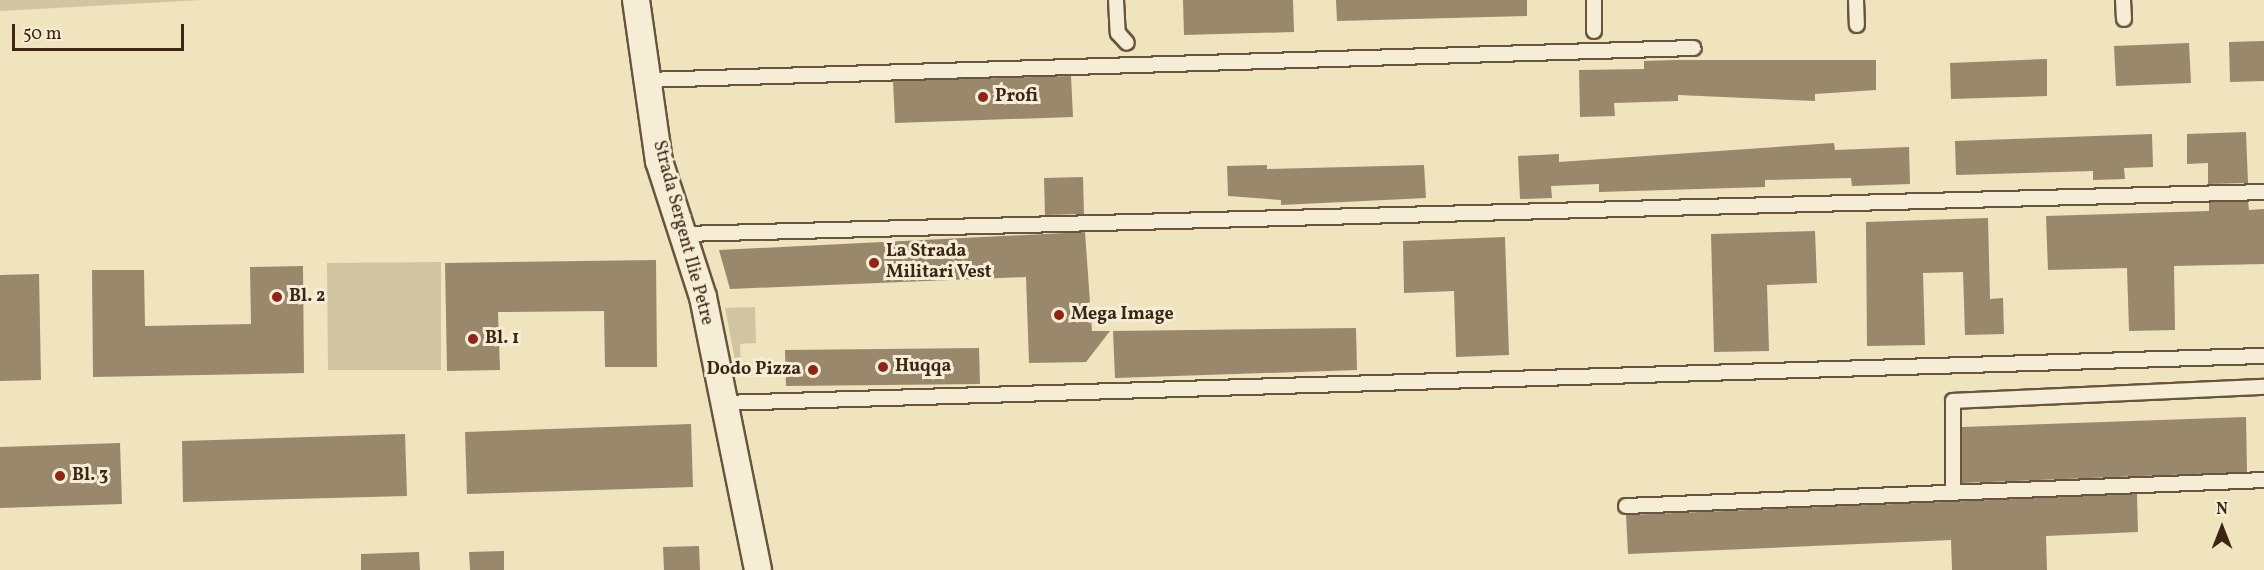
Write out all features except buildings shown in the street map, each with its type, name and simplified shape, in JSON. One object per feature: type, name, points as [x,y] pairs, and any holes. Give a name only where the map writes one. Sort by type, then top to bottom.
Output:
[{"type":"street","name":"Strada Sergent Ilie Petre","points":[[636,0],[646,80],[660,161],[703,297],[758,570]]},
{"type":"lane","points":[[1116,0],[1118,33],[1127,43]]},
{"type":"lane","points":[[1594,0],[1594,32]]},
{"type":"lane","points":[[1856,0],[1857,25]]},
{"type":"lane","points":[[2124,0],[2124,19]]},
{"type":"lane","points":[[646,80],[1694,48]]},
{"type":"lane","points":[[682,234],[2264,192]]},
{"type":"lane","points":[[723,403],[2264,356]]},
{"type":"lane","points":[[1953,493],[1953,401],[2264,387]]},
{"type":"lane","points":[[1626,506],[2264,480]]},
{"type":"shaded area","points":[[0,0],[202,0],[0,11]]},
{"type":"shaded area","points":[[441,262],[441,370],[328,370],[327,263]]},
{"type":"shaded area","points":[[755,307],[756,343],[740,344],[741,368],[757,367],[757,375],[738,376],[725,308]]},
{"type":"place","name":"Profi","points":[[983,97]]},
{"type":"place","name":"La Strada Militari Vest","points":[[874,263]]},
{"type":"place","name":"Bl. 2","points":[[277,297]]},
{"type":"place","name":"Mega Image","points":[[1059,315]]},
{"type":"place","name":"Bl. 1","points":[[473,339]]},
{"type":"place","name":"Huqqa","points":[[883,367]]},
{"type":"place","name":"Dodo Pizza","points":[[813,370]]},
{"type":"place","name":"Bl. 3","points":[[60,476]]}]
